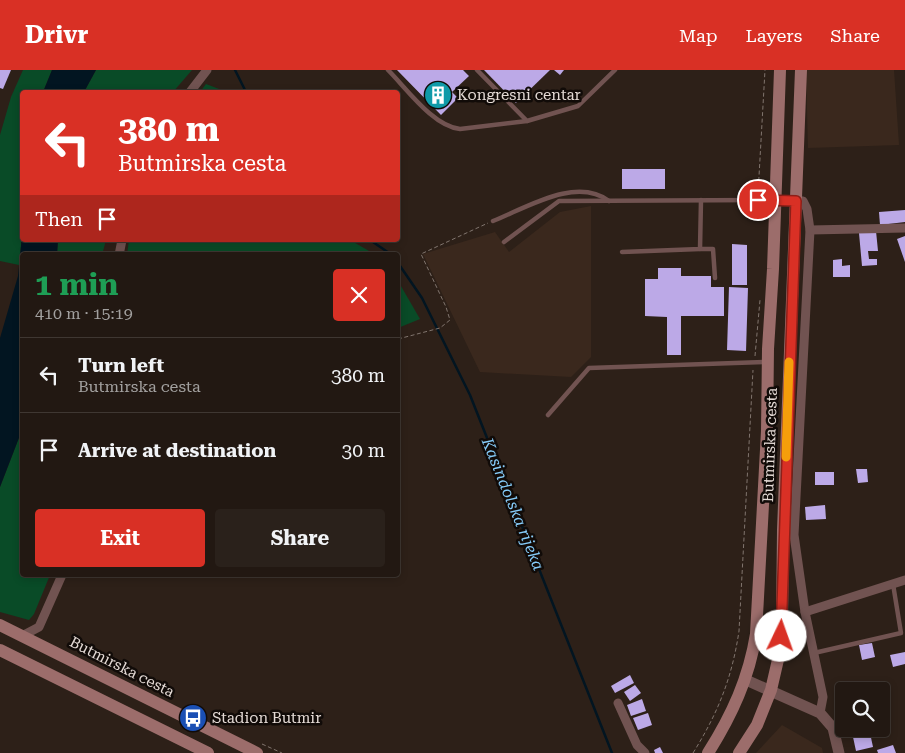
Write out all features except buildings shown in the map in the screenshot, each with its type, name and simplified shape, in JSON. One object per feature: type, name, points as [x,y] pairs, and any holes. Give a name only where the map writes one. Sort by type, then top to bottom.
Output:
[{"type":"main road","name":"Butmirska cesta","points":[[708,753],[729,717],[746,680],[752,662],[756,634],[767,431],[780,70]]},
{"type":"main road","name":"Butmirska cesta","points":[[739,753],[757,724],[771,690],[780,651],[801,70]]},
{"type":"main road","name":"Butmirska cesta","points":[[0,625],[257,753]]},
{"type":"main road","points":[[0,650],[208,753]]},
{"type":"street","points":[[192,90],[208,70]]},
{"type":"street","points":[[776,200],[796,201]]},
{"type":"street","name":"Butmirska cesta","points":[[796,201],[802,201],[806,204],[810,230],[794,535],[805,612],[823,697],[820,713]]},
{"type":"street","points":[[810,230],[905,228]]},
{"type":"street","points":[[22,636],[39,627],[61,577]]},
{"type":"street","points":[[805,612],[905,580]]},
{"type":"street","points":[[39,627],[46,647]]},
{"type":"street","points":[[746,680],[820,713],[833,728],[839,753]]},
{"type":"street","points":[[618,703],[637,744],[645,753]]},
{"type":"lane","points":[[388,70],[435,118],[451,128],[460,129],[527,121],[578,106],[615,70]]},
{"type":"lane","points":[[477,70],[527,121]]},
{"type":"lane","points":[[493,221],[553,196],[570,193],[593,192],[610,201]]},
{"type":"lane","points":[[700,249],[701,200]]},
{"type":"lane","points":[[504,242],[559,201],[776,200]]},
{"type":"lane","points":[[622,252],[713,249],[715,278]]},
{"type":"lane","points":[[548,415],[589,368],[768,362]]},
{"type":"lane","points":[[814,653],[901,633],[893,584]]},
{"type":"path","points":[[758,200],[765,70]]},
{"type":"path","points":[[400,338],[440,328],[450,320],[446,307],[421,254],[493,221]]},
{"type":"path","points":[[693,753],[726,692],[735,658],[739,631],[753,362],[760,300]]},
{"type":"shaded area","points":[[806,70],[894,70],[899,145],[808,148]]},
{"type":"shaded area","points":[[591,206],[591,357],[571,377],[480,372],[423,254],[495,232],[509,252],[560,212]]},
{"type":"shaded area","points":[[782,725],[822,748],[823,753],[756,753]]},
{"type":"green space","points":[[23,70],[52,70],[44,90],[20,90],[21,242],[19,265],[0,261],[0,135],[11,97]]},
{"type":"green space","points":[[96,70],[192,70],[175,90],[85,90]]},
{"type":"green space","points":[[206,84],[222,90],[202,90]]},
{"type":"green space","points":[[58,242],[105,242],[103,252],[57,252]]},
{"type":"green space","points":[[129,242],[353,242],[371,252],[127,252]]},
{"type":"green space","points":[[400,284],[420,319],[400,327]]},
{"type":"green space","points":[[20,435],[20,577],[49,577],[34,614],[29,620],[0,612],[0,487]]},
{"type":"water","points":[[52,70],[96,70],[85,90],[44,90]]},
{"type":"water","points":[[21,242],[58,242],[57,252],[20,252]]},
{"type":"water","points":[[20,256],[20,435],[0,487],[0,338],[18,276]]},
{"type":"waterway","name":"Kasindolska rijeka","points":[[235,70],[245,90]]},
{"type":"waterway","name":"Kasindolska rijeka","points":[[373,242],[388,252]]},
{"type":"waterway","name":"Kasindolska rijeka","points":[[400,266],[422,298],[470,395],[612,753]]},
{"type":"slow traffic","points":[[786,457],[789,362]]},
{"type":"place","name":"Kongresni centar","points":[[438,95]]},
{"type":"place","name":"Stadion Butmir","points":[[193,718]]},
{"type":"route","points":[[758,200],[796,201],[783,530],[781,636]]}]
